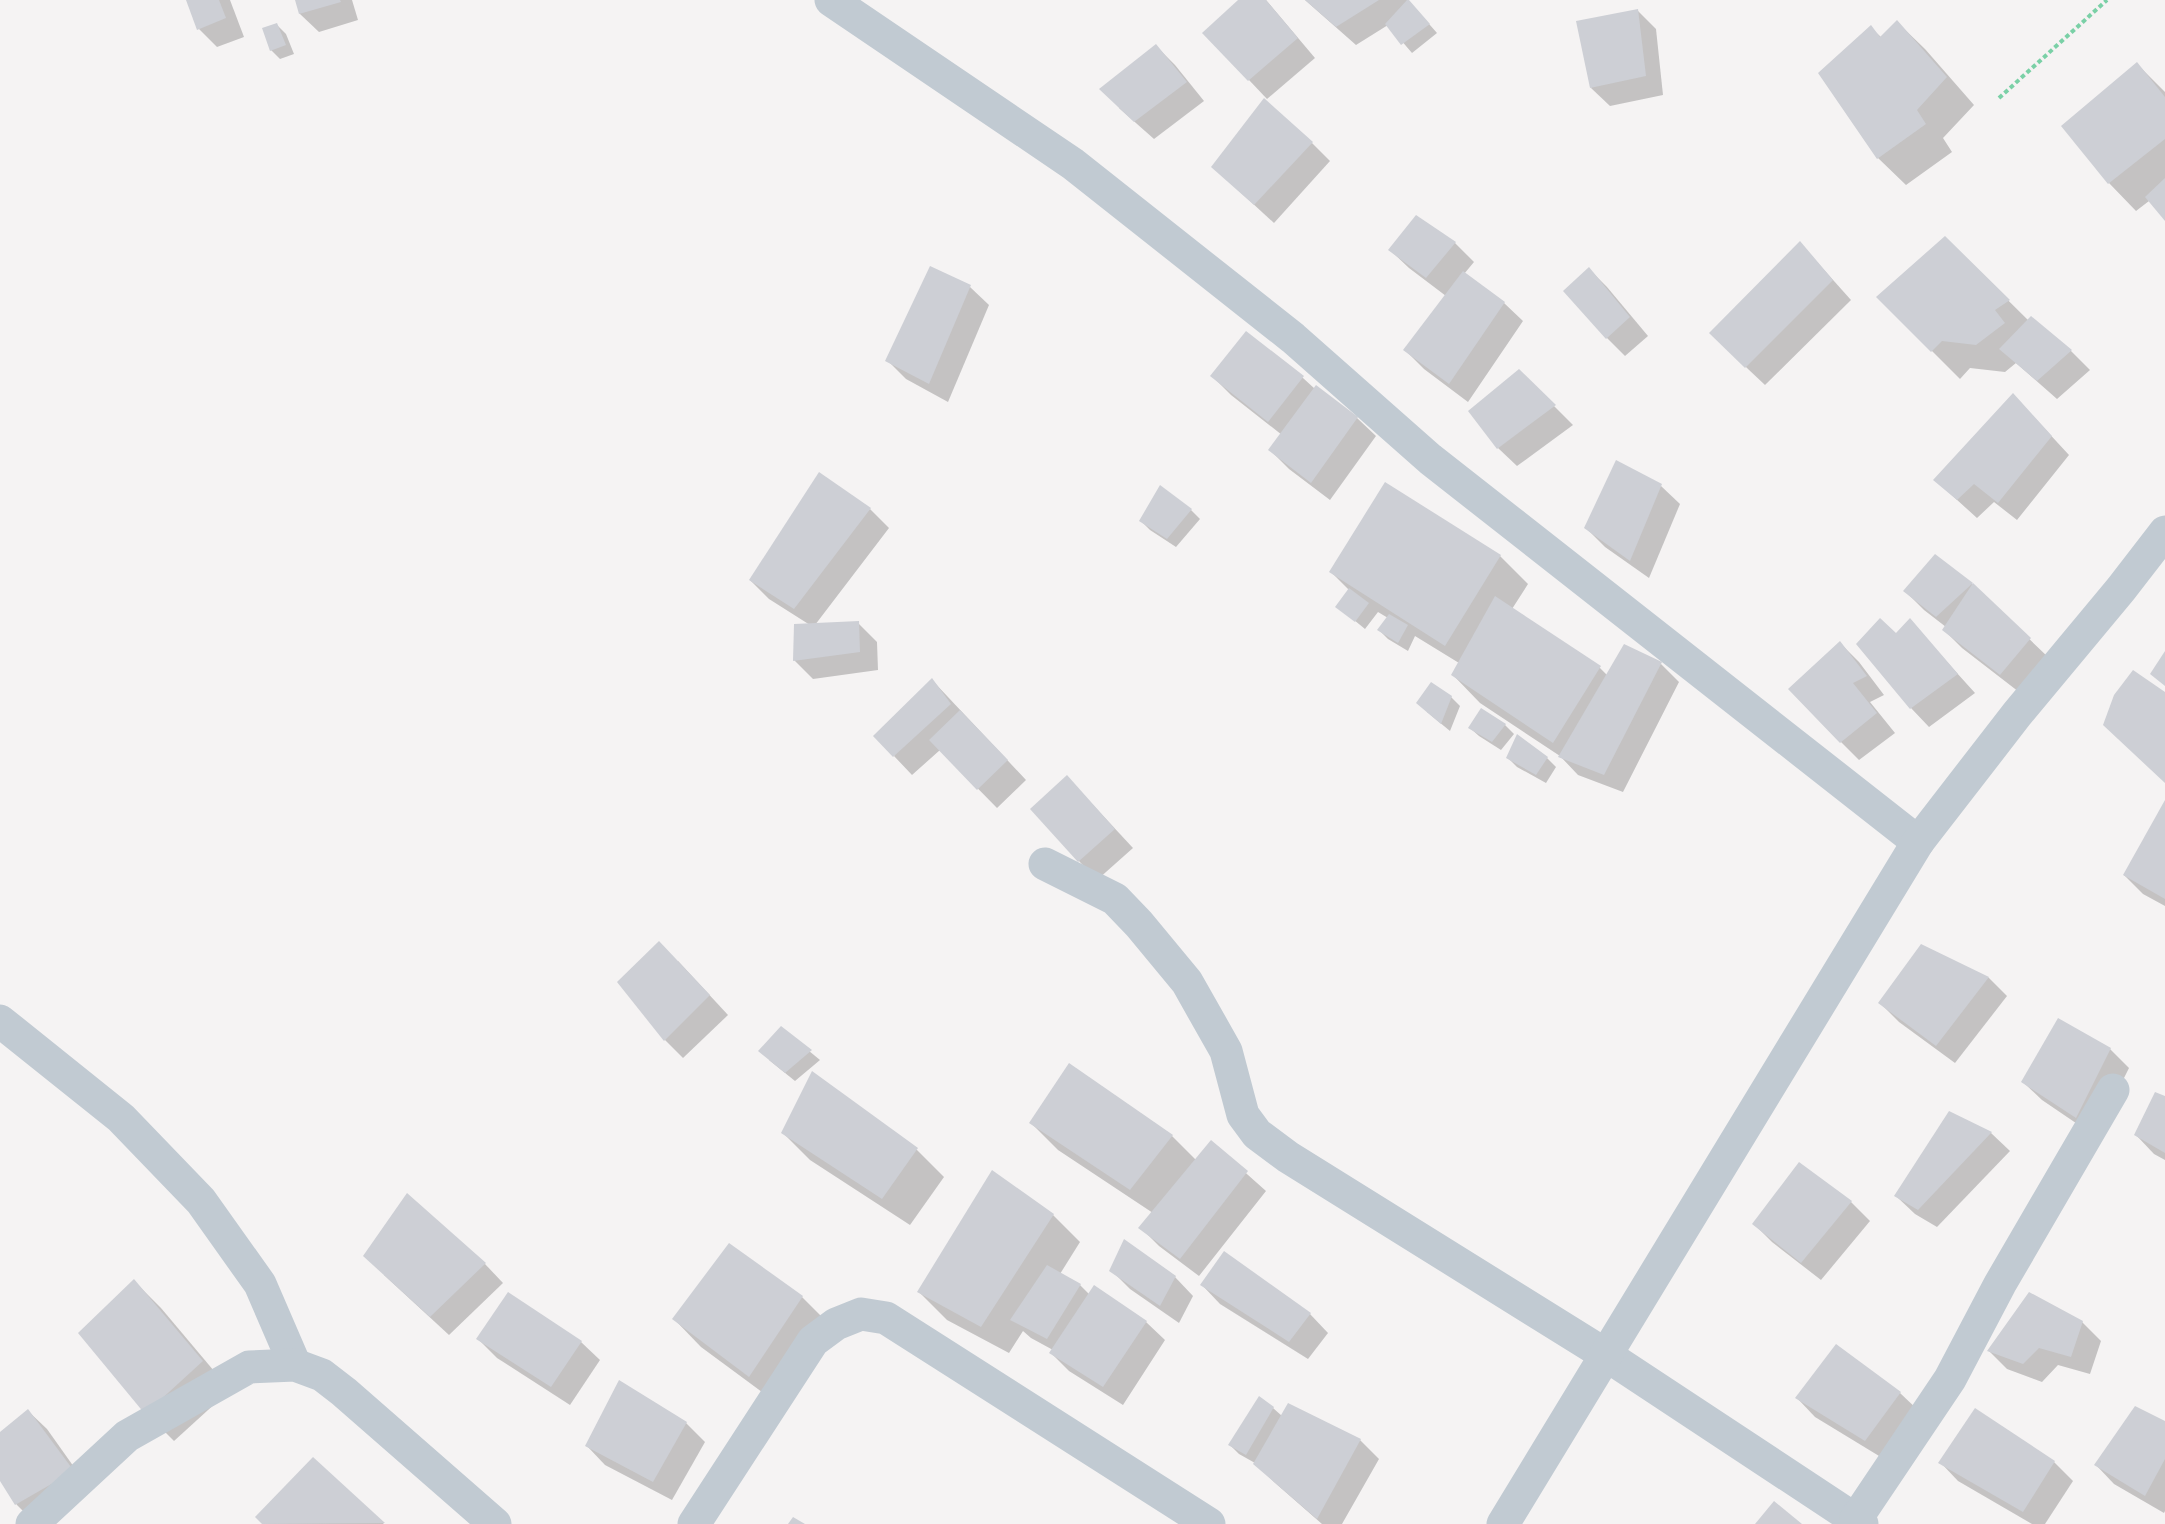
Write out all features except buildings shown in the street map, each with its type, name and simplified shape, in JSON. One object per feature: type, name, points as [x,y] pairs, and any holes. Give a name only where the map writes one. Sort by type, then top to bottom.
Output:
[{"type":"street","points":[[831,0],[1073,164],[1293,338],[1430,459],[1918,842]]},
{"type":"street","points":[[1503,1524],[1918,842],[2165,532]]},
{"type":"street","points":[[1045,864],[1115,899],[1140,924],[1187,981],[1226,1051],[1243,1115],[1257,1134],[1288,1157],[1606,1355],[1859,1521],[1950,1379],[2000,1284],[2113,1090]]},
{"type":"street","points":[[0,1021],[121,1118],[201,1201],[260,1284],[295,1365]]},
{"type":"street","points":[[694,1524],[813,1341],[836,1324],[861,1314],[886,1318],[1209,1524]]},
{"type":"street","points":[[32,1524],[127,1436],[249,1367],[295,1365],[322,1375],[344,1392],[495,1524]]},
{"type":"path","points":[[1999,98],[2107,0]]}]
